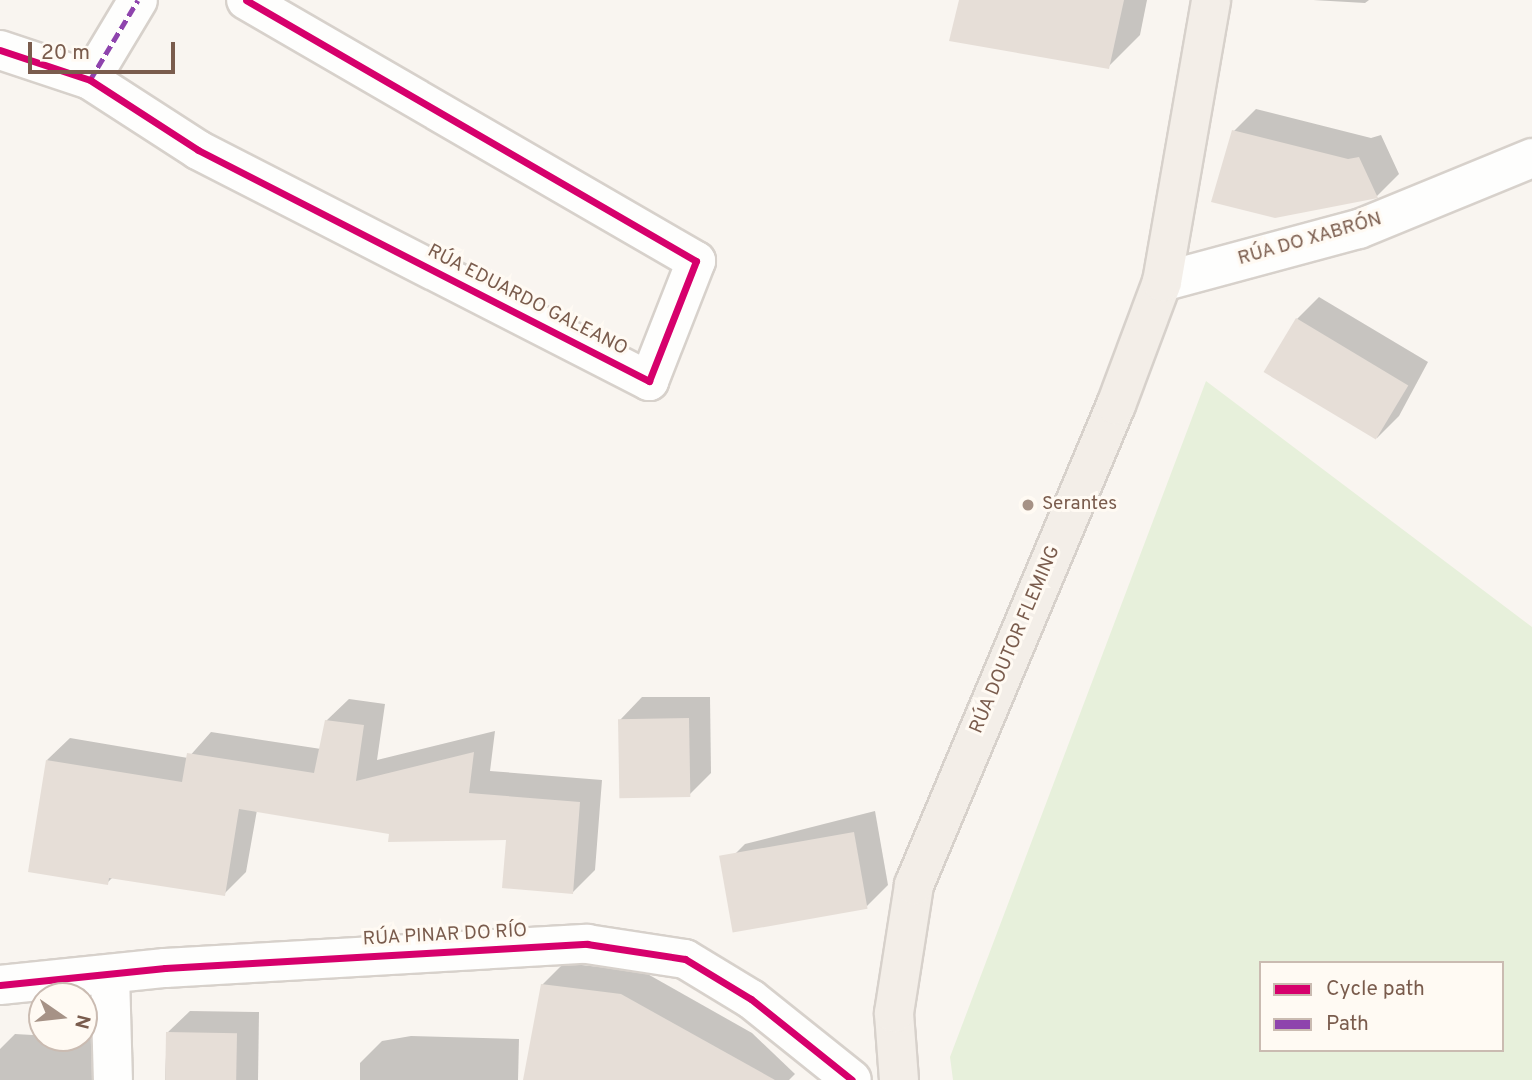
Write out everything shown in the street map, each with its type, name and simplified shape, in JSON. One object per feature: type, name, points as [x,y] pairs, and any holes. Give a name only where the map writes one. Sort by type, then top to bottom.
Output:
[{"type":"main road","name":"RÚA DOUTOR FLEMING","points":[[899,1080],[894,1013],[914,885],[1116,405],[1162,282],[1211,0]]},
{"type":"street","points":[[90,80],[138,0]]},
{"type":"street","name":"RÚA EDUARDO GALEANO","points":[[0,50],[90,80],[198,150],[649,381],[696,261],[246,0]]},
{"type":"street","name":"RÚA DO XABRÓN","points":[[1162,282],[1359,229],[1532,158]]},
{"type":"street","name":"RÚA PINAR DO RÍO","points":[[0,985],[165,968],[587,944],[685,959],[751,999],[852,1080]]},
{"type":"street","points":[[110,975],[113,1080]]},
{"type":"green space","points":[[1206,381],[1532,627],[1532,1080],[953,1080],[950,1057]]},
{"type":"building","points":[[959,0],[1124,0],[1109,69],[949,41]]},
{"type":"building","points":[[1232,130],[1348,159],[1359,157],[1378,198],[1275,218],[1211,202]]},
{"type":"building","points":[[1296,318],[1408,385],[1376,439],[1264,372]]},
{"type":"building","points":[[689,718],[690,797],[619,798],[618,719]]},
{"type":"building","points":[[325,720],[364,725],[356,781],[474,752],[469,793],[580,802],[573,894],[502,888],[506,840],[388,842],[389,834],[239,809],[225,896],[109,878],[108,885],[28,872],[46,760],[182,782],[187,753],[314,773]]},
{"type":"building","points":[[854,832],[868,909],[733,933],[719,856]]},
{"type":"building","points":[[541,984],[621,994],[775,1080],[523,1080]]},
{"type":"building","points":[[166,1032],[237,1033],[236,1080],[165,1080]]},
{"type":"marked path","points":[[90,80],[138,0]]},
{"type":"cycle path","points":[[0,50],[90,80],[198,150],[649,381],[696,261],[246,0]]},
{"type":"cycle path","points":[[0,985],[165,968],[587,944],[685,959],[751,999],[852,1080]]},
{"type":"place","name":"Serantes","points":[[1028,505]]}]
